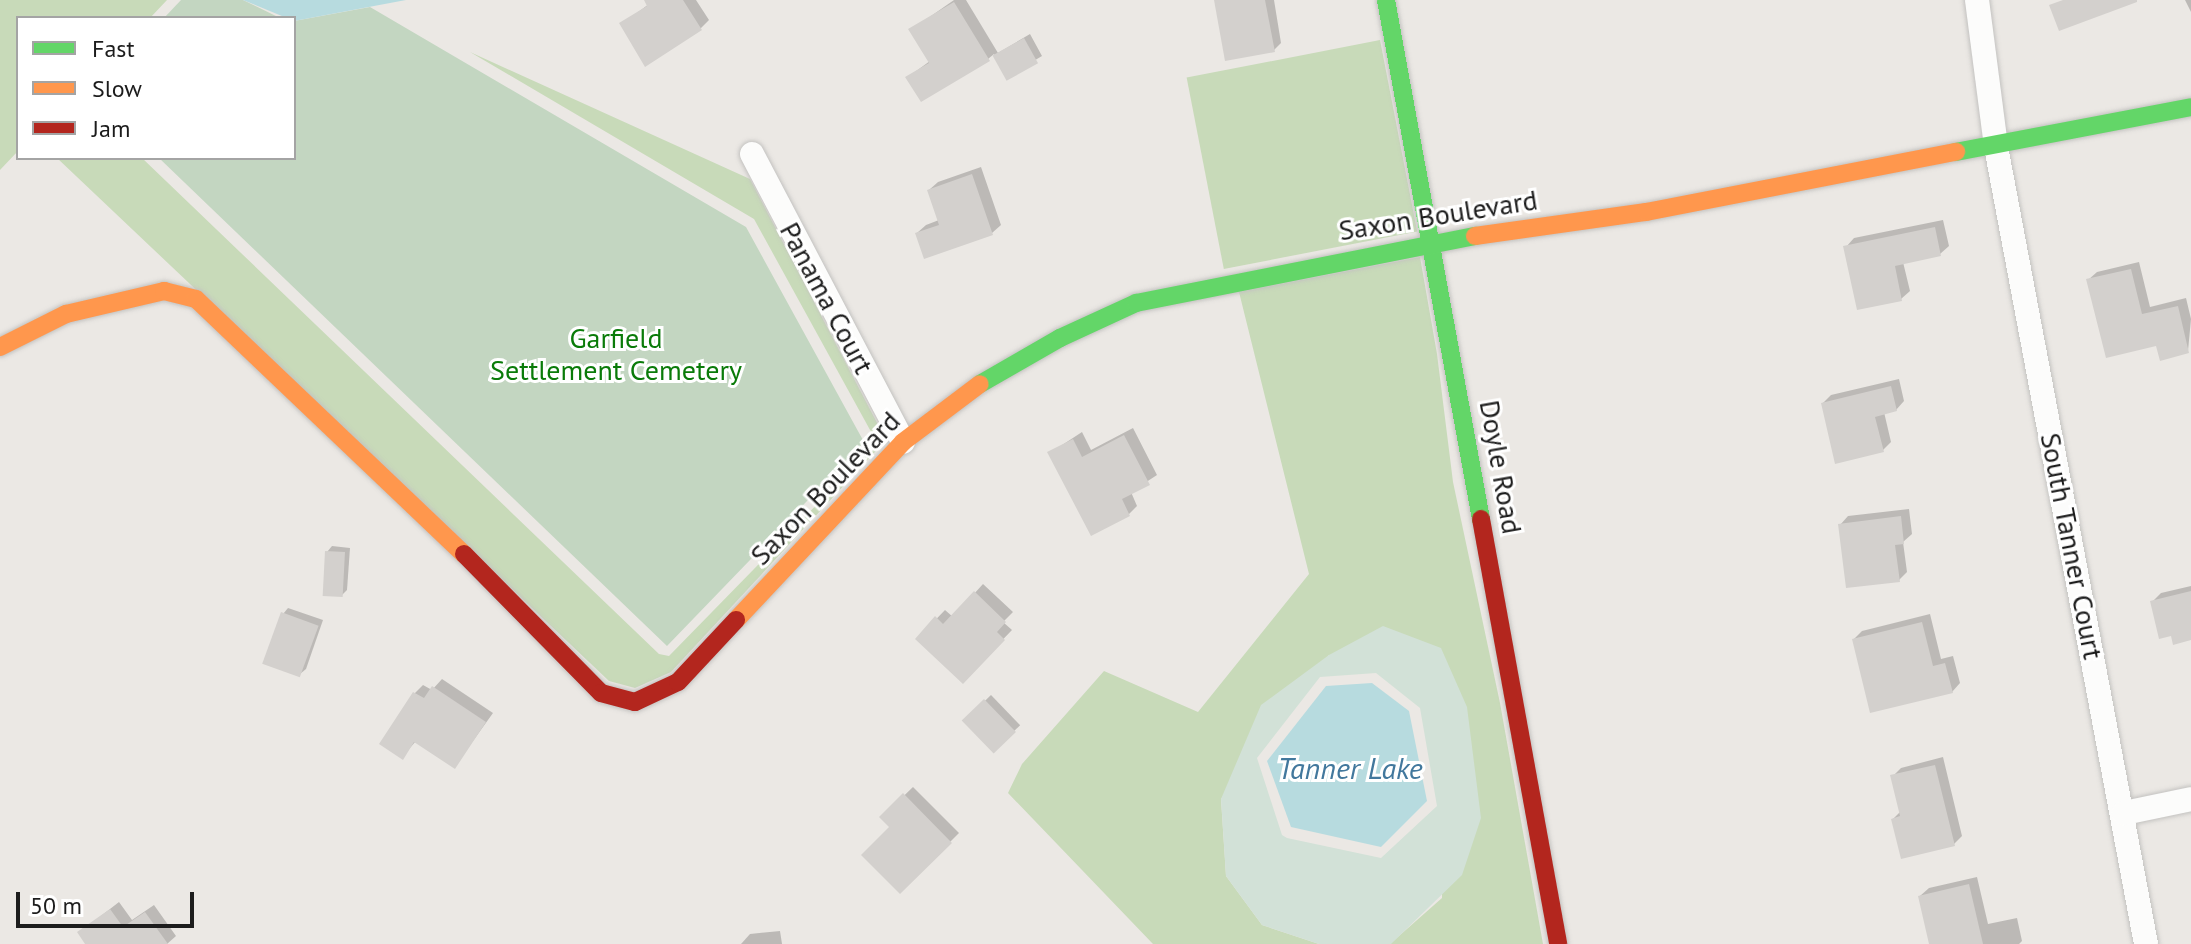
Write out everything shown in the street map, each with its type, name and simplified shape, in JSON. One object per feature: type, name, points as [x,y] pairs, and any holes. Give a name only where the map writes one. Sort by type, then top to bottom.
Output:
[{"type":"street","name":"Doyle Road","points":[[1386,0],[1558,944]]},
{"type":"street","name":"South Tanner Court","points":[[1977,0],[1996,147],[2124,813],[2146,944]]},
{"type":"street","name":"Saxon Boulevard","points":[[0,347],[66,314],[164,291],[196,299],[423,512],[601,693],[635,702],[678,682],[903,442],[980,384],[1060,338],[1136,303],[1218,283],[1431,242],[1646,212],[2191,107]]},
{"type":"street","name":"Panama Court","points":[[752,154],[903,442]]},
{"type":"street","points":[[2124,813],[2191,799]]},
{"type":"green space","points":[[0,0],[167,0],[152,16],[16,16],[16,153],[0,170]]},
{"type":"green space","points":[[181,0],[243,0],[276,16],[166,16]]},
{"type":"green space","name":"Garfield Settlement Cemetery","points":[[370,7],[746,227],[864,442],[667,646],[161,160],[296,160],[296,21]]},
{"type":"green space","points":[[1380,40],[1417,231],[1224,269],[1187,78]]},
{"type":"green space","points":[[470,52],[750,179],[886,440],[671,672],[635,688],[609,681],[59,160],[144,160],[659,654],[669,656],[871,449],[875,439],[754,219]]},
{"type":"green space","points":[[1420,257],[1437,354],[1453,482],[1500,703],[1543,944],[1363,944],[1391,943],[1442,898],[1441,648],[1329,655],[1221,799],[1226,876],[1262,925],[1319,944],[1153,944],[1008,793],[1022,764],[1104,671],[1198,712],[1309,574],[1239,292]]},
{"type":"shaded area","points":[[1383,626],[1441,648],[1467,707],[1481,818],[1462,875],[1391,944],[1319,944],[1262,925],[1226,876],[1221,799],[1261,705],[1329,655]],"holes":[[[1376,673],[1420,708],[1437,806],[1381,858],[1282,835],[1257,758],[1320,677]]]},
{"type":"water","points":[[243,0],[406,0],[296,21],[296,16],[282,16]]},
{"type":"water","name":"Tanner Lake","points":[[1372,683],[1409,711],[1427,801],[1381,847],[1291,827],[1267,761],[1326,686]]},
{"type":"building","points":[[644,0],[683,0],[702,30],[645,67],[619,23],[647,6]]},
{"type":"building","points":[[1214,0],[1265,0],[1275,52],[1225,61]]},
{"type":"building","points":[[2063,0],[2137,2],[2059,31],[2049,5]]},
{"type":"building","points":[[954,2],[990,61],[921,102],[905,77],[929,63],[908,29]]},
{"type":"building","points":[[1024,38],[1038,63],[1007,81],[993,55]]},
{"type":"building","points":[[972,174],[993,235],[924,259],[915,233],[939,225],[927,190]]},
{"type":"building","points":[[1935,227],[1941,256],[1895,266],[1902,301],[1857,310],[1843,246]]},
{"type":"building","points":[[2131,269],[2142,314],[2178,306],[2189,353],[2160,361],[2156,346],[2106,358],[2086,279]]},
{"type":"building","points":[[1891,386],[1897,411],[1875,417],[1884,452],[1835,464],[1821,403]]},
{"type":"building","points":[[1124,435],[1150,485],[1122,499],[1130,516],[1091,536],[1047,452],[1073,439],[1082,457]]},
{"type":"building","points":[[1901,516],[1904,544],[1895,545],[1900,582],[1846,588],[1838,524]]},
{"type":"building","points":[[325,551],[345,552],[343,597],[323,596]]},
{"type":"building","points":[[974,591],[1006,622],[997,632],[1005,640],[963,684],[915,639],[935,616],[943,624]]},
{"type":"building","points":[[2191,591],[2191,640],[2173,645],[2171,636],[2159,639],[2150,601]]},
{"type":"building","points":[[281,612],[319,626],[300,677],[262,664]]},
{"type":"building","points":[[1922,622],[1933,666],[1945,663],[1953,693],[1870,713],[1852,639]]},
{"type":"building","points":[[432,686],[486,722],[455,769],[414,742],[403,760],[379,744],[413,692],[424,698]]},
{"type":"building","points":[[984,699],[1016,732],[994,754],[962,721]]},
{"type":"building","points":[[1935,765],[1955,846],[1901,859],[1891,819],[1900,816],[1890,775]]},
{"type":"building","points":[[903,793],[952,843],[900,894],[861,855],[889,827],[879,817]]},
{"type":"building","points":[[1969,884],[1983,944],[1929,944],[1918,896]]},
{"type":"building","points":[[110,909],[123,927],[145,912],[168,944],[85,944],[77,932]]},
{"type":"traffic: fast","points":[[1386,0],[1481,519]]},
{"type":"traffic: fast","points":[[1956,152],[2191,107]]},
{"type":"traffic: fast","points":[[980,384],[1060,338],[1136,303],[1475,236]]},
{"type":"traffic: slow","points":[[1475,236],[1646,212],[1956,152]]},
{"type":"traffic: slow","points":[[0,347],[66,314],[164,291],[196,299],[464,554]]},
{"type":"traffic: slow","points":[[736,620],[903,442],[980,384]]},
{"type":"traffic: jam","points":[[1481,519],[1558,944]]},
{"type":"traffic: jam","points":[[464,554],[601,693],[635,702],[678,682],[736,620]]}]
